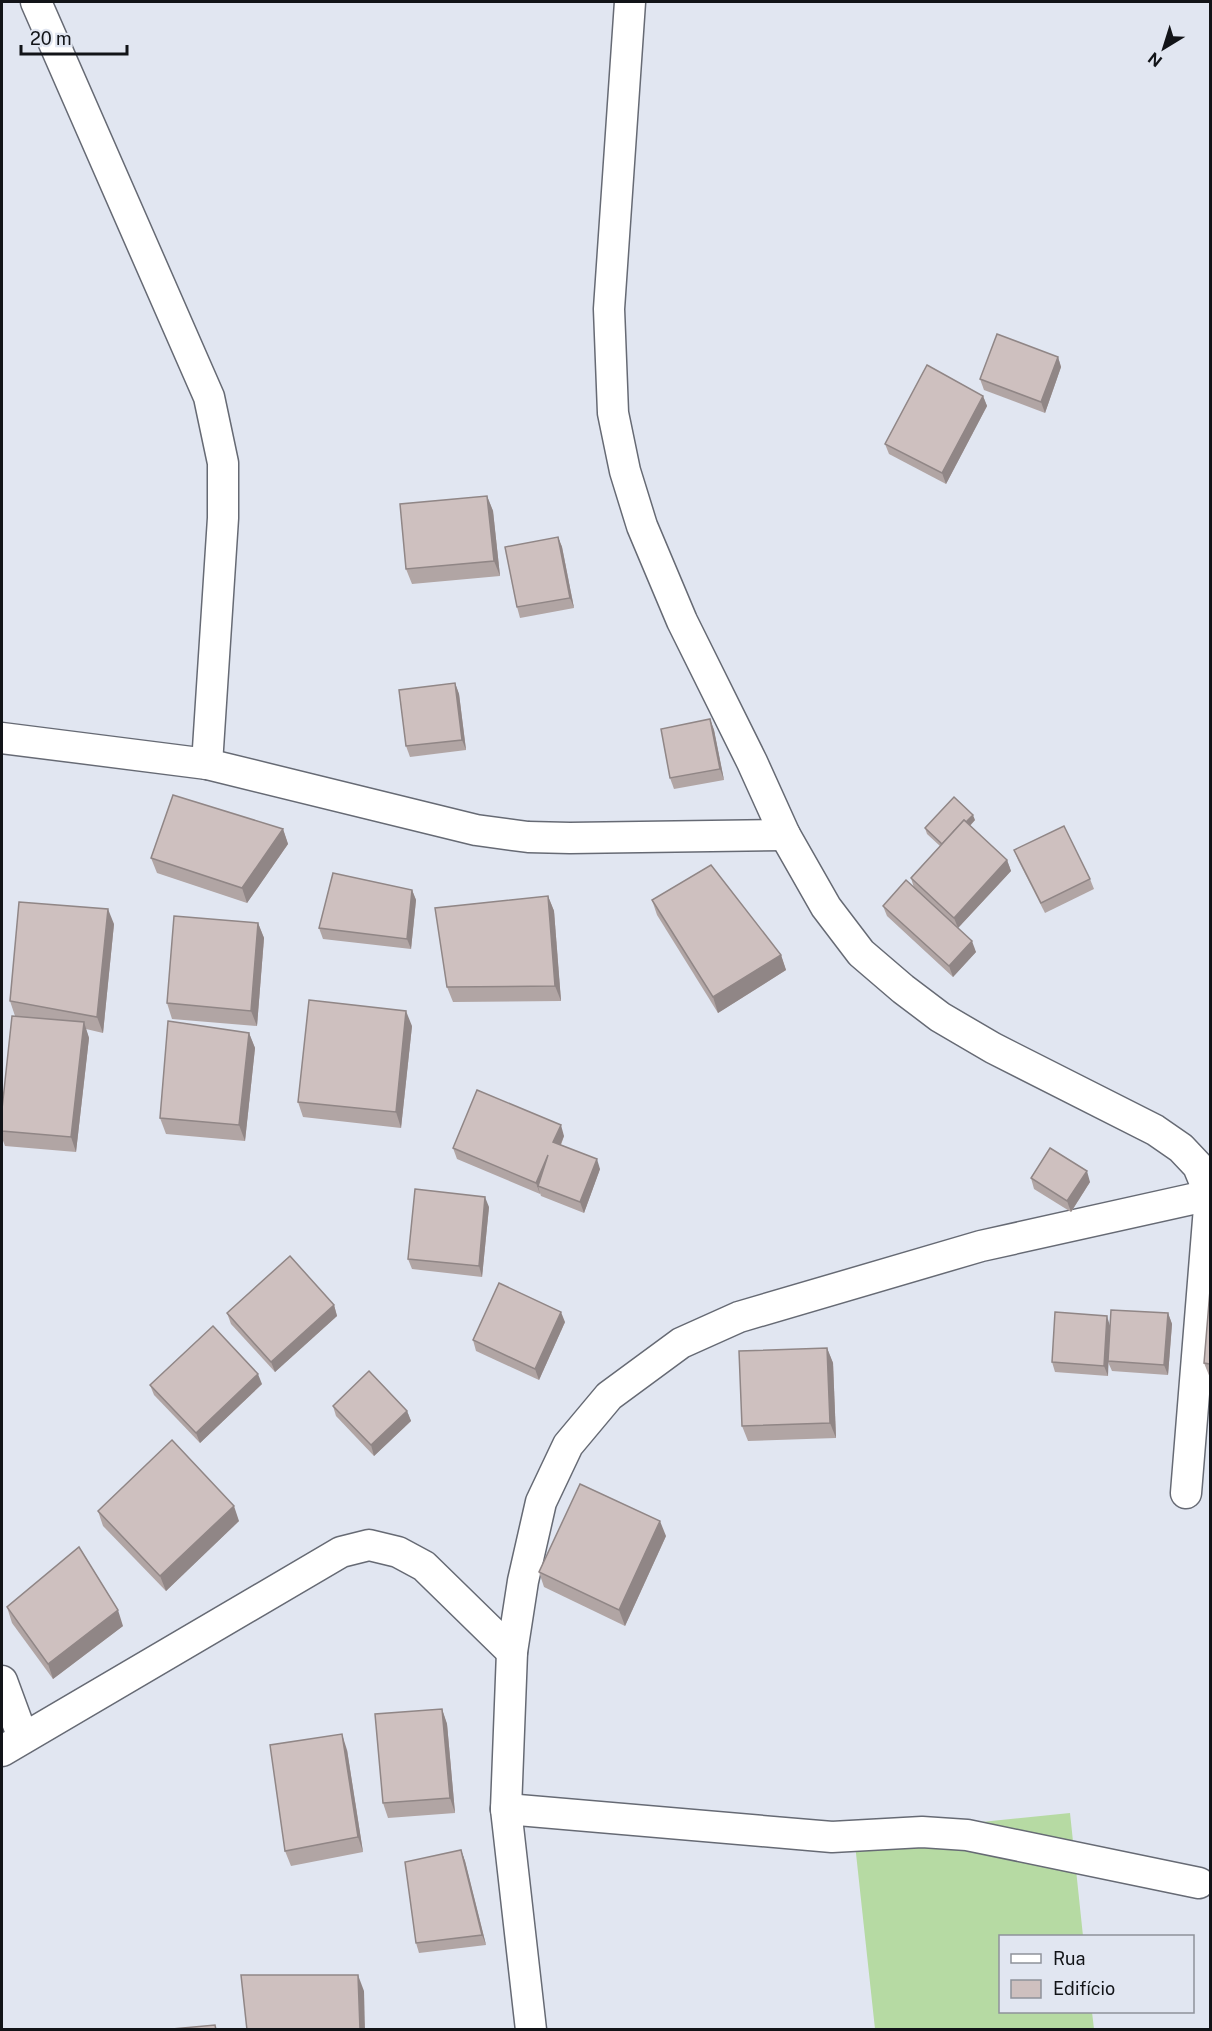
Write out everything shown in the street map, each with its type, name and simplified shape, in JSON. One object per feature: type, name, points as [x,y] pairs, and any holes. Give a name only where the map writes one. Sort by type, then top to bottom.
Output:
[{"type":"street","points":[[36,2],[209,397],[224,463],[223,518],[207,764]]},
{"type":"street","points":[[630,2],[609,309],[613,413],[625,471],[642,526],[682,621],[753,762],[785,835],[826,907],[861,952],[949,1022],[993,1048],[1155,1130],[1181,1148],[1198,1166],[1210,1195],[1186,1493]]},
{"type":"street","points":[[2,738],[207,764],[486,832],[528,837],[570,838],[785,835]]},
{"type":"street","points":[[531,2030],[506,1809],[512,1652],[522,1581],[541,1502],[568,1445],[609,1396],[681,1343],[740,1317],[981,1246],[1210,1195]]},
{"type":"street","points":[[2,1681],[12,1745],[341,1552],[369,1545],[398,1552],[424,1566],[512,1652]]},
{"type":"street","points":[[506,1809],[832,1837],[922,1832],[968,1835],[1198,1883]]},
{"type":"green space","points":[[1070,1813],[1083,1935],[999,1935],[999,2013],[1092,2013],[1094,2029],[875,2029],[854,1835]]},
{"type":"building","points":[[997,334],[1058,357],[1041,402],[980,379]]},
{"type":"building","points":[[927,365],[983,396],[942,473],[885,444]]},
{"type":"building","points":[[487,496],[494,561],[406,569],[400,504]]},
{"type":"building","points":[[558,537],[570,598],[517,607],[505,547]]},
{"type":"building","points":[[455,683],[462,740],[406,746],[399,690]]},
{"type":"building","points":[[710,719],[720,769],[670,778],[661,729]]},
{"type":"building","points":[[173,795],[283,829],[242,888],[151,858]]},
{"type":"building","points":[[954,797],[973,815],[966,822],[964,820],[942,844],[925,828]]},
{"type":"building","points":[[964,820],[1007,860],[954,918],[911,878]]},
{"type":"building","points":[[1064,826],[1090,879],[1041,903],[1014,850]]},
{"type":"building","points":[[711,865],[781,955],[713,997],[652,900]]},
{"type":"building","points":[[333,873],[412,890],[407,939],[319,928]]},
{"type":"building","points":[[906,880],[972,941],[949,966],[883,906]]},
{"type":"building","points":[[548,896],[555,986],[447,987],[435,908]]},
{"type":"building","points":[[19,902],[108,909],[97,1017],[10,1001]]},
{"type":"building","points":[[174,916],[258,923],[251,1011],[167,1003]]},
{"type":"building","points":[[309,1000],[406,1011],[396,1112],[298,1102]]},
{"type":"building","points":[[12,1016],[84,1022],[71,1137],[2,1131],[2,1109]]},
{"type":"building","points":[[168,1021],[249,1033],[239,1125],[160,1118]]},
{"type":"building","points":[[477,1090],[561,1125],[553,1142],[597,1159],[580,1202],[538,1186],[548,1155],[536,1183],[453,1148]]},
{"type":"building","points":[[1050,1148],[1087,1171],[1067,1201],[1031,1178]]},
{"type":"building","points":[[415,1189],[485,1197],[479,1266],[408,1259]]},
{"type":"building","points":[[290,1256],[334,1305],[271,1362],[227,1313]]},
{"type":"building","points":[[499,1283],[561,1312],[535,1369],[473,1340]]},
{"type":"building","points":[[1210,1290],[1210,1364],[1204,1363]]},
{"type":"building","points":[[1111,1310],[1168,1313],[1164,1365],[1108,1361]]},
{"type":"building","points":[[1055,1312],[1107,1316],[1104,1366],[1052,1362]]},
{"type":"building","points":[[213,1326],[258,1374],[196,1433],[150,1385]]},
{"type":"building","points":[[827,1348],[830,1423],[742,1426],[739,1351]]},
{"type":"building","points":[[369,1371],[407,1411],[371,1445],[333,1406]]},
{"type":"building","points":[[172,1440],[234,1506],[160,1576],[98,1511]]},
{"type":"building","points":[[580,1484],[660,1521],[619,1610],[539,1572]]},
{"type":"building","points":[[79,1547],[118,1610],[48,1664],[7,1607]]},
{"type":"building","points":[[442,1709],[450,1798],[383,1803],[375,1714]]},
{"type":"building","points":[[342,1734],[358,1837],[285,1851],[270,1745]]},
{"type":"building","points":[[461,1850],[482,1935],[416,1943],[405,1862]]},
{"type":"building","points":[[241,1975],[358,1975],[360,2030],[247,2030]]},
{"type":"building","points":[[215,2025],[216,2030],[161,2030]]}]
